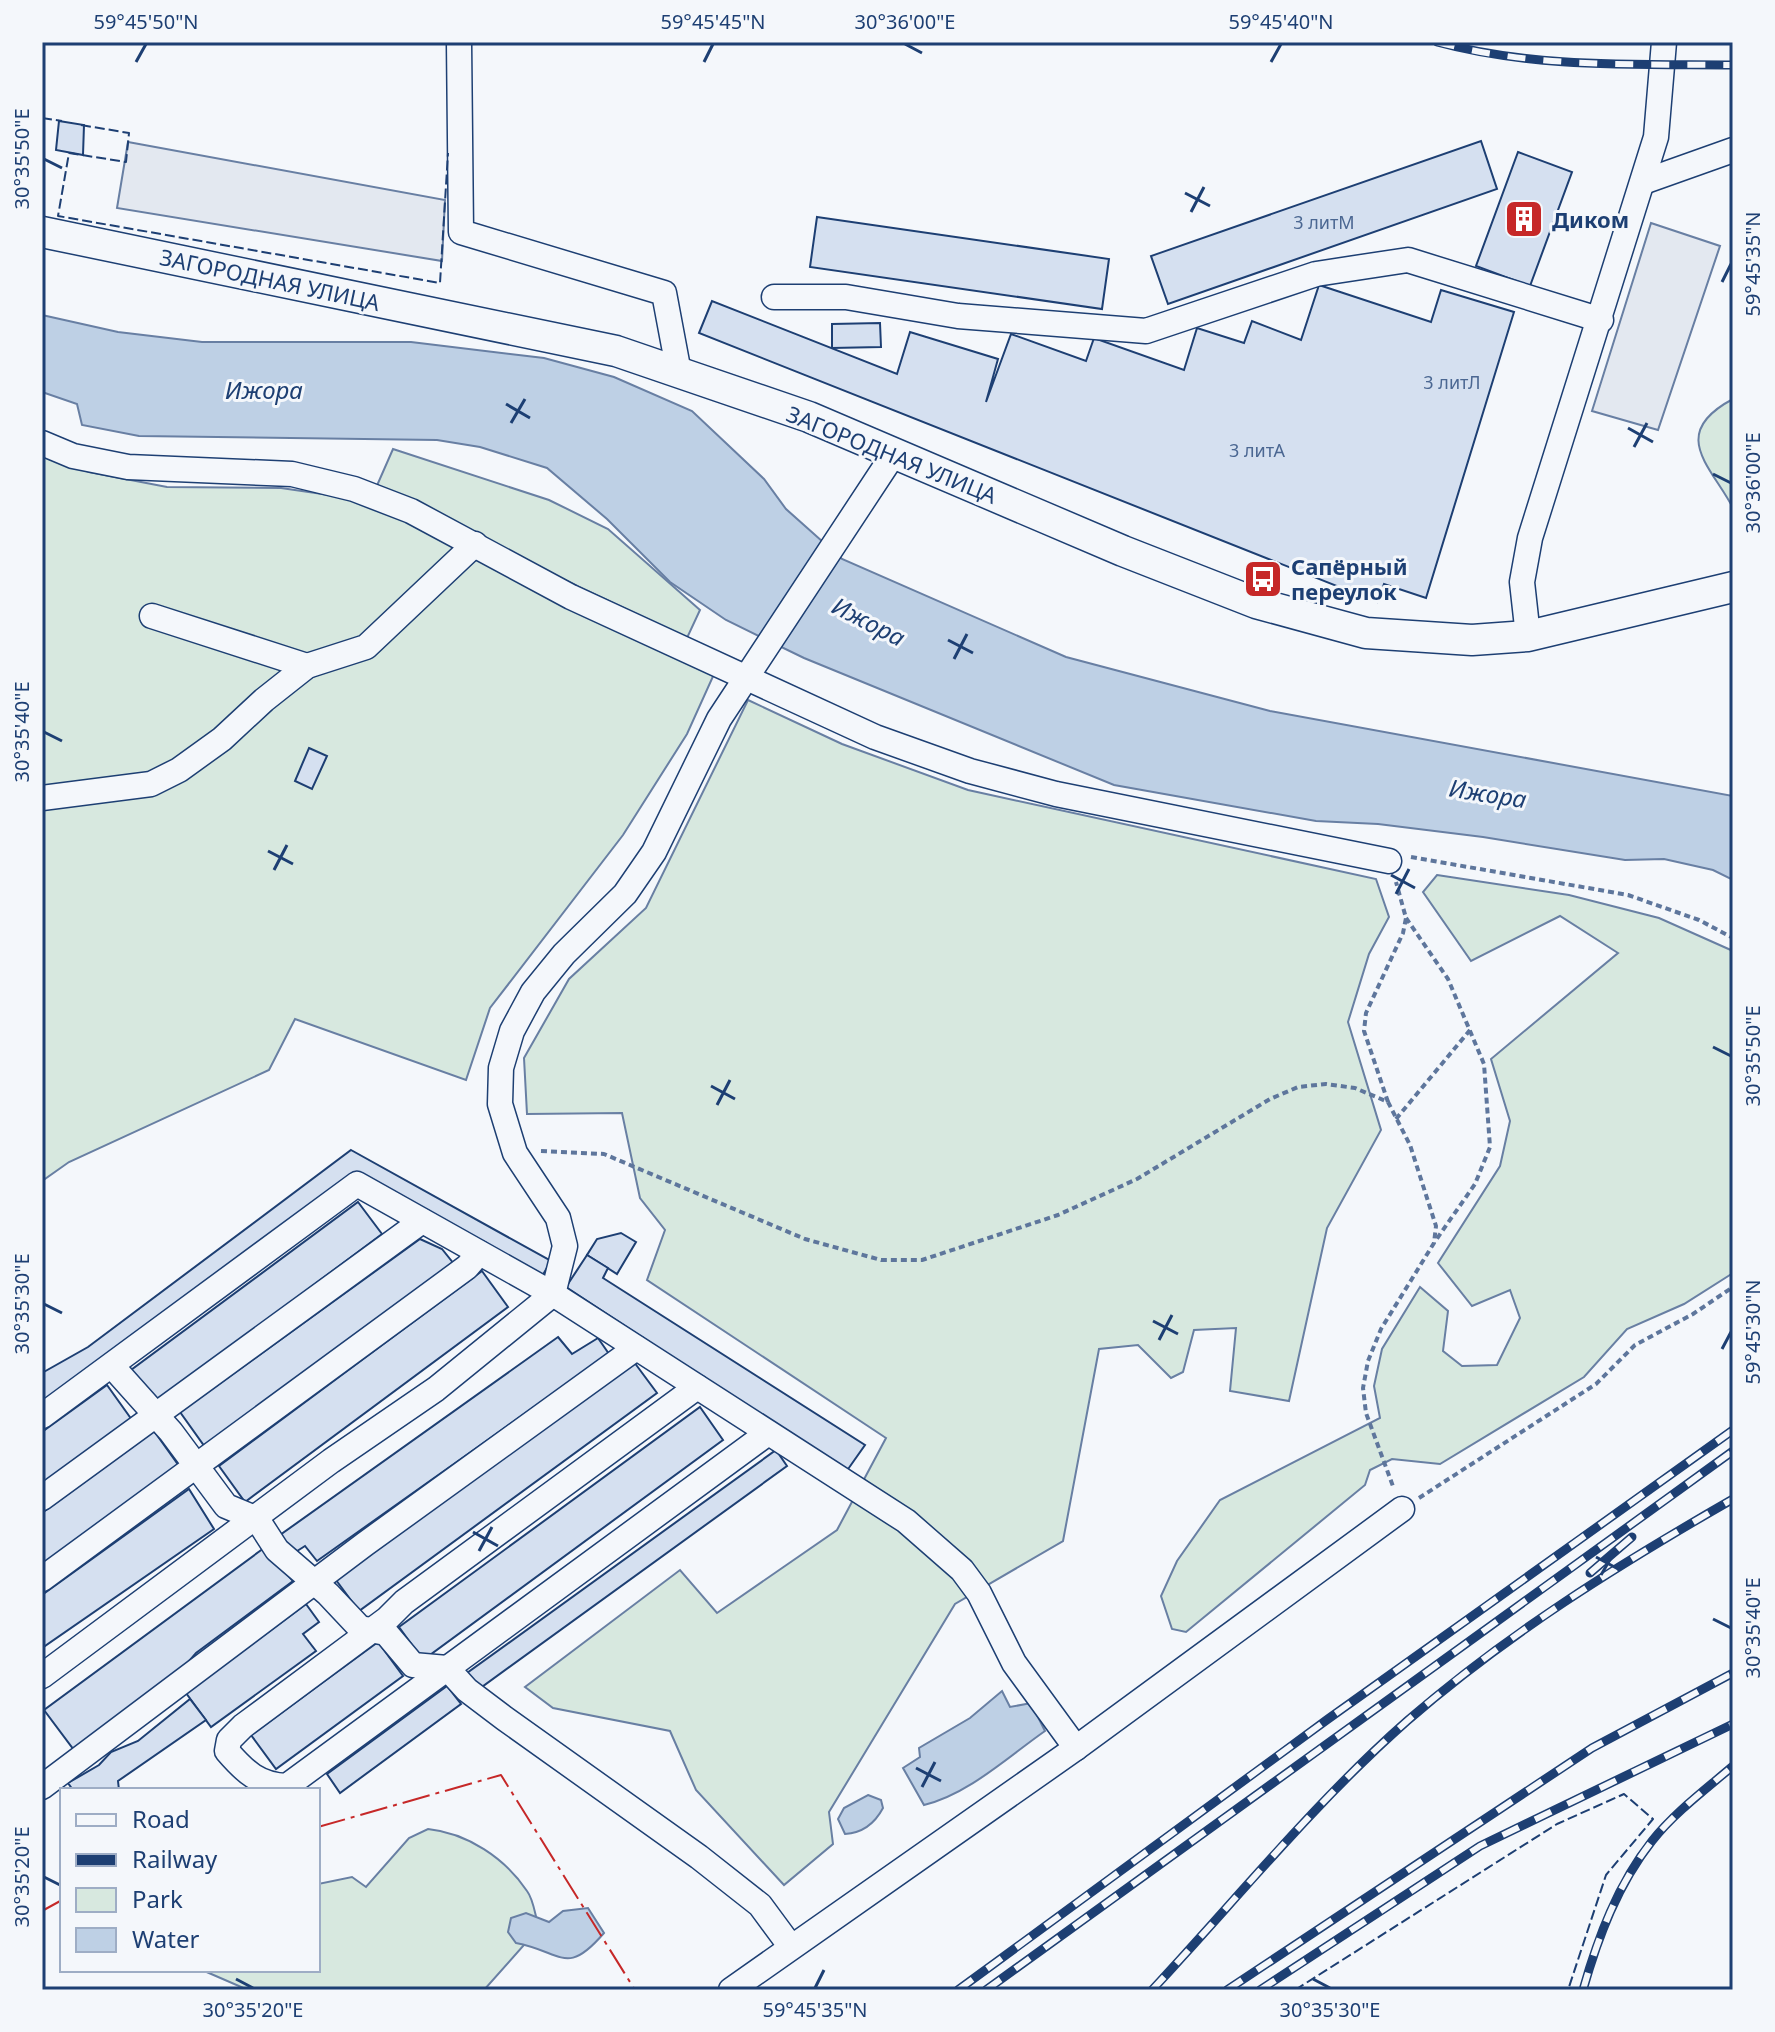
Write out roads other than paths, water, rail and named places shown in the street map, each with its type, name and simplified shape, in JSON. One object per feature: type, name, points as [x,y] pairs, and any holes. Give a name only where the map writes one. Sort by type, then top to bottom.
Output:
[{"type":"main road","name":"ЗАГОРОДНАЯ УЛИЦА","points":[[42,232],[616,351],[809,417],[1123,551],[1256,603],[1366,633],[1472,640],[1528,636],[1733,587]]},
{"type":"street","points":[[459,42],[461,232],[664,293],[679,373]]},
{"type":"street","points":[[1528,636],[1522,582],[1530,538],[1643,182],[1661,107],[1664,42]]},
{"type":"street","points":[[1643,182],[1733,150]]},
{"type":"street","points":[[774,297],[846,297],[958,316],[1146,331],[1316,274],[1408,260],[1601,320]]},
{"type":"street","points":[[42,443],[73,456],[128,467],[292,474],[354,489],[411,511],[571,597],[875,737],[970,771],[1056,794],[1389,861]]},
{"type":"street","points":[[42,1676],[331,1461],[436,1389],[553,1294],[565,1246],[558,1218],[515,1153],[500,1104],[501,1068],[512,1031],[533,992],[564,954],[625,894],[654,852],[719,719],[895,452]]},
{"type":"street","points":[[42,798],[151,784],[179,770],[222,739],[307,666],[366,647],[475,544]]},
{"type":"street","points":[[152,616],[307,666]]},
{"type":"street","points":[[42,1416],[357,1184],[553,1294],[906,1521],[962,1570],[979,1593],[1014,1663],[1076,1748]]},
{"type":"street","points":[[42,1498],[422,1221]]},
{"type":"street","points":[[42,1579],[467,1267],[479,1253]]},
{"type":"street","points":[[42,1787],[636,1348]]},
{"type":"street","points":[[112,1366],[155,1415],[226,1506],[257,1519],[277,1550],[360,1628],[386,1633],[413,1665],[447,1668],[467,1690],[699,1857],[760,1905],[791,1947]]},
{"type":"street","points":[[697,1387],[404,1602],[372,1631],[236,1733],[229,1740],[227,1751],[241,1768],[266,1785],[287,1786],[768,1433]]},
{"type":"street","points":[[731,1990],[1076,1748],[1402,1509]]},
{"type":"water","name":"Ижора","points":[[42,315],[118,332],[202,342],[411,342],[544,358],[614,377],[692,411],[764,479],[786,509],[842,559],[1066,657],[1270,711],[1733,796],[1733,880],[1713,870],[1664,859],[1625,860],[1483,837],[1378,824],[1316,821],[1114,785],[804,658],[726,620],[670,582],[607,519],[547,468],[480,447],[437,440],[139,436],[82,425],[77,404],[42,392]]},
{"type":"water","points":[[1002,1691],[1010,1707],[1031,1703],[1045,1731],[973,1783],[941,1800],[924,1805],[903,1768],[920,1757],[919,1748],[970,1718]]},
{"type":"water","points":[[868,1795],[881,1800],[883,1808],[867,1826],[845,1834],[838,1819],[844,1808]]},
{"type":"water","points":[[588,1908],[604,1933],[572,1958],[516,1943],[508,1932],[511,1918],[526,1913],[549,1922],[563,1911]]},
{"type":"railway","points":[[1437,42],[1547,60],[1733,65]]},
{"type":"railway","points":[[958,1990],[1328,1719],[1733,1430]]},
{"type":"railway","points":[[986,1990],[1733,1451]]},
{"type":"railway","points":[[1152,1990],[1308,1818],[1407,1721],[1484,1659],[1564,1602],[1733,1499]]},
{"type":"railway","points":[[1590,1573],[1632,1537]]},
{"type":"railway","points":[[1227,1990],[1592,1748],[1733,1673]]},
{"type":"railway","points":[[1260,1990],[1480,1846],[1733,1724]]},
{"type":"railway","points":[[1583,1990],[1610,1912],[1640,1858],[1670,1821],[1733,1766]]},
{"type":"place","name":"Диком","points":[[1524,219]]},
{"type":"place","name":"Сапёрный переулок","points":[[1263,579]]}]
